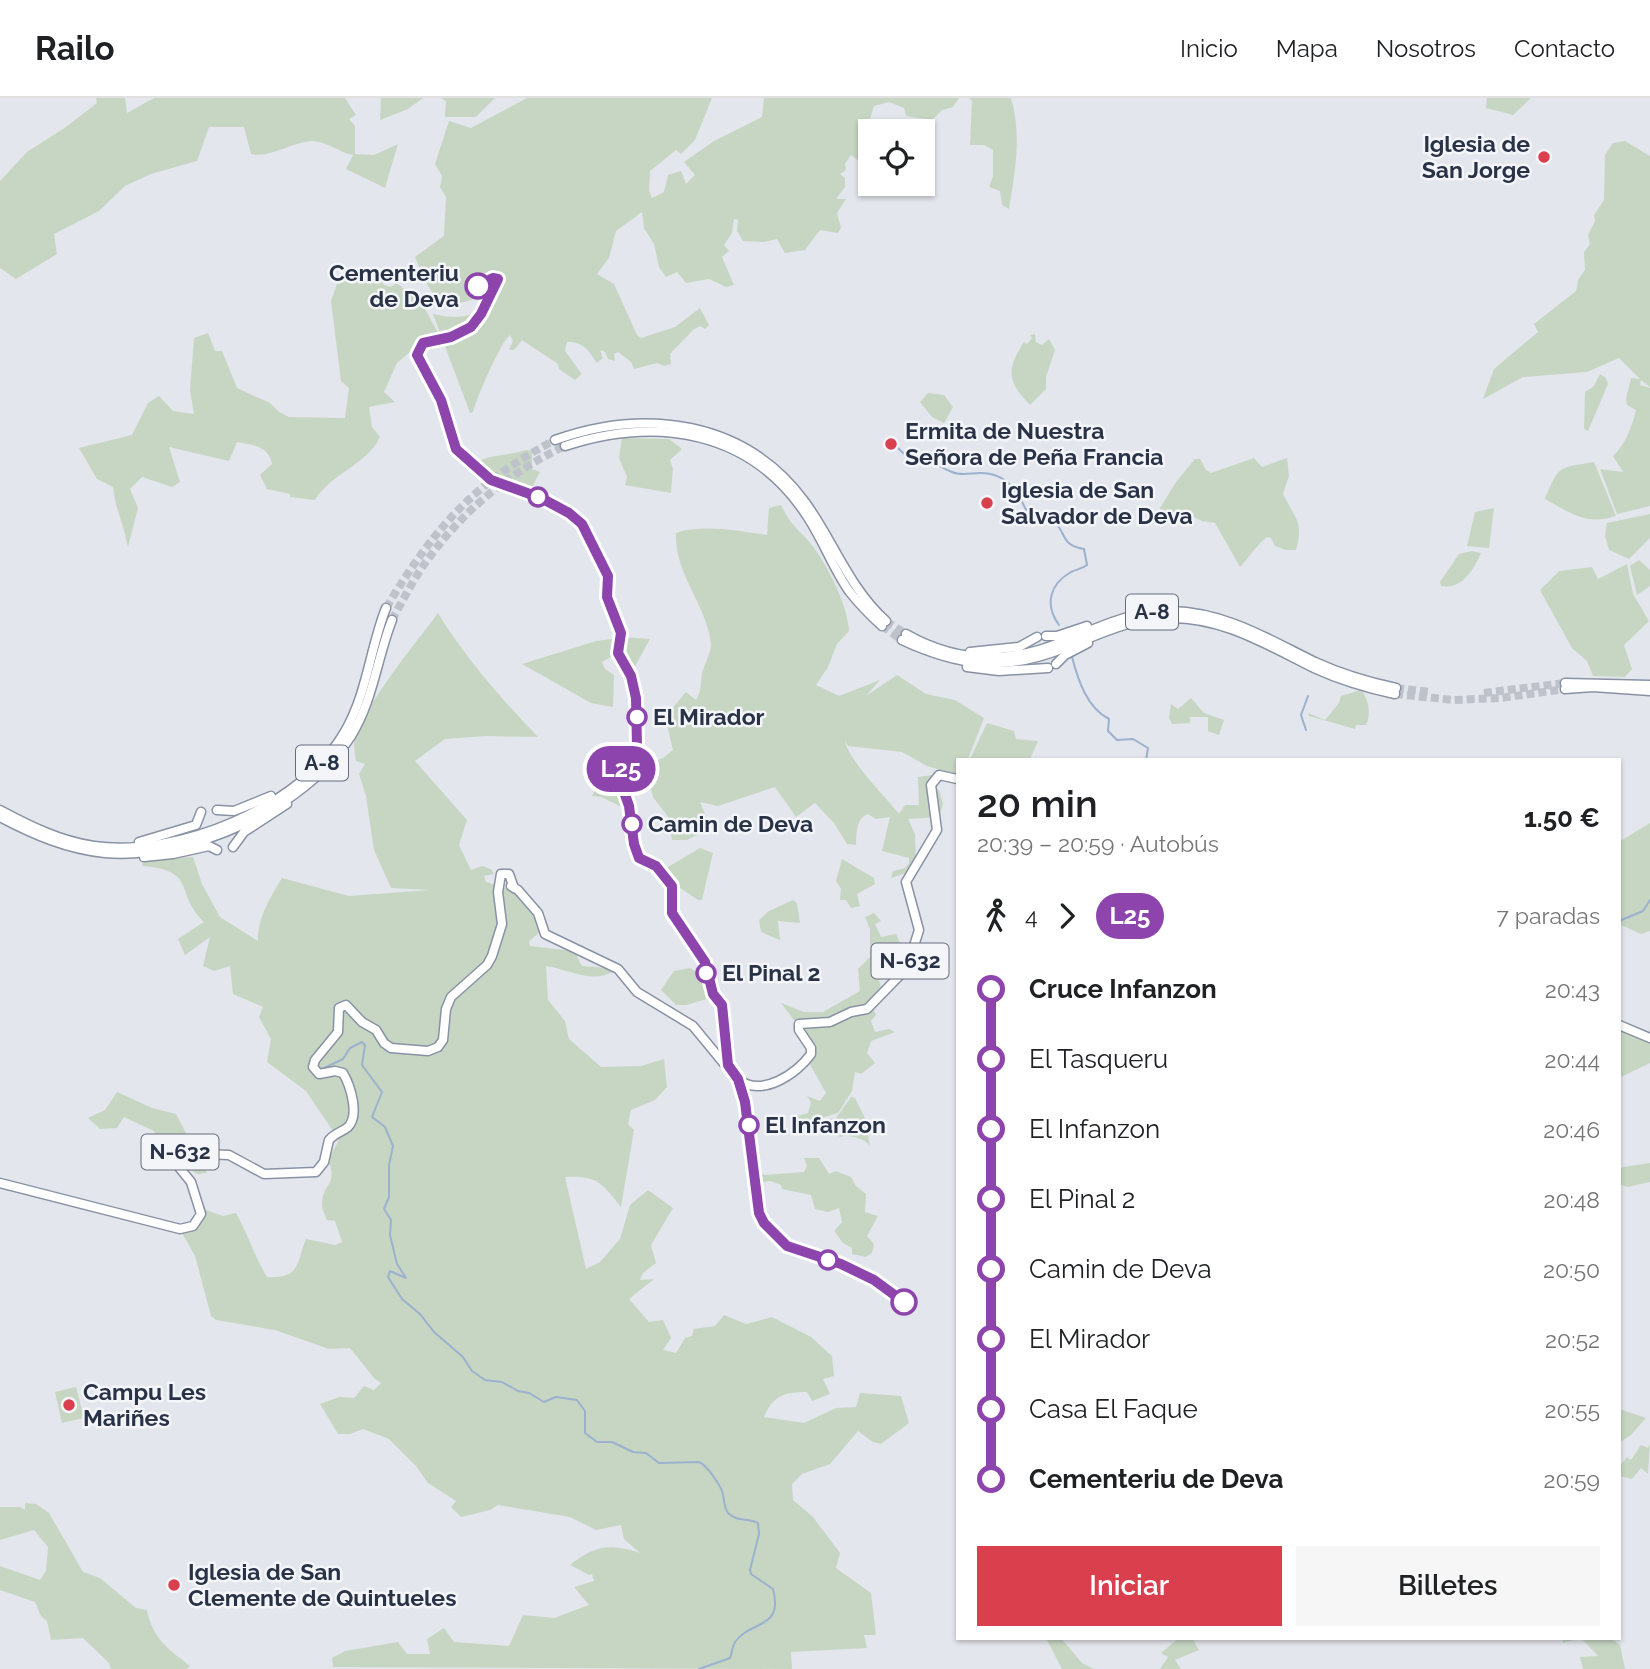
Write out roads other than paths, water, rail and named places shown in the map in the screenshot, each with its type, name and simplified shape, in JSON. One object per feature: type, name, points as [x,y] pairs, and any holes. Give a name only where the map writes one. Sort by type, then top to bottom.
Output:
[{"type":"highway","points":[[555,440],[608,424],[648,422],[684,426],[737,445],[766,463],[804,501],[857,589],[884,624],[849,590],[798,502],[763,469],[745,457],[705,439],[668,431],[627,431],[565,446]]},
{"type":"highway","name":"A-8","points":[[320,770],[352,720],[386,608]]},
{"type":"highway","name":"A-8","points":[[1187,612],[1225,620],[1336,671],[1396,691],[1334,677],[1231,628],[1188,618],[1153,618],[1118,626],[1041,656],[1005,663],[951,660],[905,639],[968,657],[1004,657],[1039,650],[1115,620],[1148,613],[1187,612]]},
{"type":"highway","points":[[905,639],[967,652],[1019,647],[1042,637],[1057,636],[1114,618],[1148,613]]},
{"type":"highway","name":"A-8","points":[[0,817],[45,839],[72,848],[104,853],[172,844],[232,828],[262,814],[287,800],[320,770],[352,735],[364,709],[392,620]]},
{"type":"highway","points":[[905,639],[936,658],[967,667],[999,671],[1052,666],[1065,655],[1118,628],[1135,623],[1187,620],[1231,628]]},
{"type":"highway","points":[[1650,685],[1622,682],[1565,686],[1650,691]]},
{"type":"highway","points":[[218,810],[234,811],[285,790],[320,770]]},
{"type":"highway","points":[[233,847],[244,832],[278,812],[320,770]]},
{"type":"highway","name":"N-632","points":[[0,1183],[172,1228],[193,1226],[200,1218],[191,1182],[174,1161],[178,1153],[229,1155],[264,1174],[312,1173],[322,1167],[329,1140],[348,1126],[354,1111],[343,1073],[314,1068],[339,1027],[339,1008],[346,1005],[376,1030],[384,1043],[391,1048],[428,1051],[438,1048],[443,1040],[446,1009],[451,997],[486,965],[492,956],[502,924],[506,884],[538,914],[545,934],[621,971],[637,992],[698,1029],[746,1084],[771,1084],[811,1054],[811,1048],[799,1030],[799,1024],[830,1022],[867,1009],[907,968],[919,930],[906,882],[937,830],[931,785],[939,775],[956,779]]},
{"type":"highway","name":"A-8","points":[[0,810],[51,835],[93,845],[135,850]]},
{"type":"highway","points":[[172,844],[196,825],[201,812]]},
{"type":"highway","points":[[135,850],[172,844],[209,846],[217,850]]},
{"type":"highway","points":[[1621,1026],[1650,1038]]},
{"type":"waterway","points":[[897,447],[906,456],[924,459],[955,473],[980,473],[999,477],[1012,487],[1030,518],[1050,518],[1070,544],[1084,549],[1087,565],[1058,582],[1052,595],[1052,610],[1059,625]]},
{"type":"waterway","points":[[1072,657],[1089,701],[1109,719],[1108,731],[1117,740],[1133,739],[1148,748],[1146,758]]},
{"type":"waterway","points":[[1306,730],[1301,715],[1308,696]]},
{"type":"waterway","points":[[1621,920],[1643,911],[1650,900]]},
{"type":"waterway","points":[[320,1070],[343,1059],[350,1048],[362,1042],[365,1045],[362,1065],[382,1092],[372,1117],[385,1127],[393,1146],[389,1165],[389,1197],[384,1209],[391,1220],[390,1235],[397,1264],[406,1278],[390,1271],[388,1277],[402,1299],[463,1357],[472,1371],[485,1380],[502,1382],[544,1402],[556,1397],[577,1400],[585,1411],[585,1433],[597,1442],[612,1442],[633,1452],[646,1453],[659,1463],[699,1462],[709,1471],[722,1491],[728,1513],[736,1518],[758,1523],[759,1534],[750,1570],[751,1574],[773,1589],[774,1611],[764,1623],[741,1635],[734,1644],[730,1658],[699,1669]]},
{"type":"tunnel","points":[[386,608],[421,555],[457,511],[501,473],[555,440]]},
{"type":"tunnel","points":[[392,620],[423,566],[457,524],[507,480],[565,446]]},
{"type":"tunnel","points":[[886,621],[906,634]]},
{"type":"tunnel","points":[[882,626],[902,640]]},
{"type":"tunnel","points":[[1484,693],[1565,683]]},
{"type":"tunnel","points":[[1396,688],[1430,692]]},
{"type":"tunnel","points":[[1395,694],[1454,700],[1501,698],[1565,689]]},
{"type":"place","name":"Iglesia de San Jorge","points":[[1544,157]]},
{"type":"place","name":"Cementeriu de Deva","points":[[478,286]]},
{"type":"place","name":"Ermita de Nuestra Señora de Peña Francia","points":[[891,444]]},
{"type":"place","name":"Iglesia de San Salvador de Deva","points":[[987,503]]},
{"type":"place","name":"El Mirador","points":[[637,717]]},
{"type":"place","name":"Camin de Deva","points":[[632,824]]},
{"type":"place","name":"El Pinal 2","points":[[706,973]]},
{"type":"place","name":"El Infanzon","points":[[749,1125]]},
{"type":"place","name":"Campu Les Mariñes","points":[[69,1405]]},
{"type":"place","name":"Iglesia de San Clemente de Quintueles","points":[[174,1585]]}]
